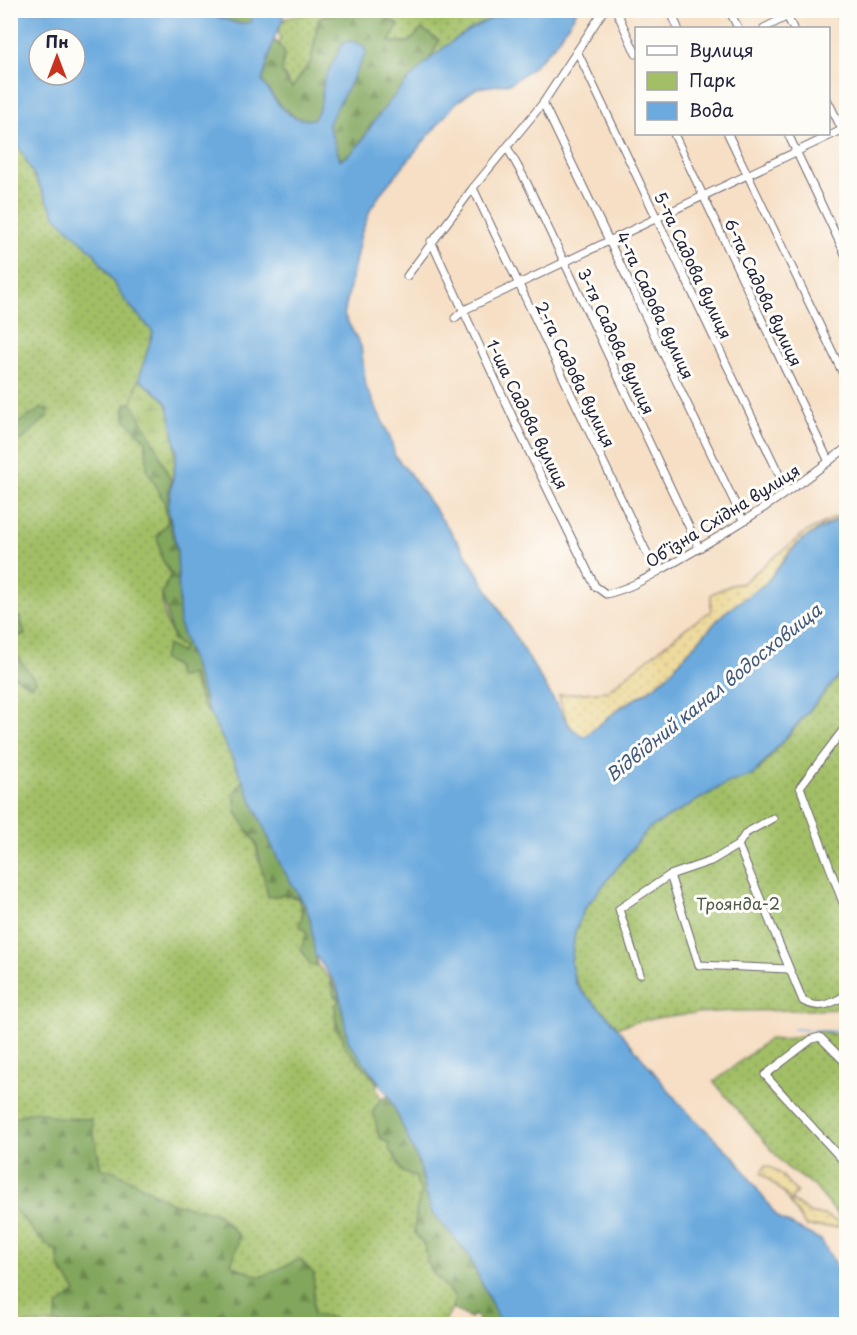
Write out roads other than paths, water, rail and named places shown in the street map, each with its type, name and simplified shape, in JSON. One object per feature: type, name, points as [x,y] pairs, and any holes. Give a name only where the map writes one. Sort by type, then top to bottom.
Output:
[{"type":"street","points":[[407,276],[431,241],[543,103],[604,10]]},
{"type":"street","points":[[616,10],[635,52]]},
{"type":"street","points":[[670,10],[678,27]]},
{"type":"street","points":[[729,10],[738,27]]},
{"type":"street","points":[[766,27],[786,14],[800,10]]},
{"type":"street","points":[[840,10],[846,24]]},
{"type":"street","name":"5-та Садова вулиця","points":[[577,51],[787,491]]},
{"type":"street","name":"4-та Садова вулиця","points":[[543,103],[743,520]]},
{"type":"street","points":[[830,104],[845,129],[846,138]]},
{"type":"street","points":[[455,318],[464,310],[845,129]]},
{"type":"street","name":"6-та Садова вулиця","points":[[674,135],[829,462]]},
{"type":"street","points":[[728,135],[846,380]]},
{"type":"street","points":[[788,135],[846,256]]},
{"type":"street","name":"3-тя Садова вулиця","points":[[507,147],[565,263],[699,548]]},
{"type":"street","name":"2-га Садова вулиця","points":[[473,188],[656,572]]},
{"type":"street","name":"1-ша Садова вулиця","points":[[431,241],[519,431],[595,586],[606,594]]},
{"type":"street","name":"Обʼїзна Східна вулиця","points":[[606,594],[630,589],[699,548],[787,491],[846,448]]},
{"type":"street","points":[[846,726],[800,787],[846,911]]},
{"type":"street","points":[[640,974],[619,909],[670,875],[711,861],[738,845],[746,833],[773,818]]},
{"type":"street","points":[[738,845],[803,1002],[814,1008],[829,1005],[846,995]]},
{"type":"street","points":[[670,875],[699,965],[788,969]]},
{"type":"street","points":[[846,1063],[820,1037],[812,1039],[765,1075],[846,1164]]},
{"type":"water","name":"Відвідний канал водосховища","points":[[522,10],[577,11],[557,42],[532,68],[511,83],[477,88],[456,103],[383,190],[371,208],[361,234],[344,315],[361,346],[366,387],[390,437],[395,456],[466,554],[570,727],[584,737],[621,707],[665,678],[724,613],[766,583],[801,540],[846,515],[846,668],[753,775],[727,783],[648,829],[585,908],[575,932],[571,963],[575,982],[582,992],[607,1015],[683,1108],[735,1158],[778,1218],[821,1240],[846,1282],[846,1324],[501,1324],[468,1254],[431,1211],[419,1163],[389,1096],[348,1041],[340,996],[336,984],[315,955],[310,918],[305,905],[281,866],[243,780],[210,714],[180,626],[177,550],[168,509],[177,451],[168,406],[163,398],[139,379],[153,332],[125,300],[94,253],[56,217],[11,132],[10,11],[212,11],[215,16],[239,24],[252,22],[250,11],[283,11],[283,19],[274,39],[262,81],[283,109],[296,118],[305,120],[314,119],[320,107],[324,80],[343,43],[351,41],[364,46],[366,53],[328,124],[340,160],[357,147],[378,116],[407,81],[460,36],[480,24]]},
{"type":"waterway","points":[[794,1029],[846,1032]]},
{"type":"park label","name":"Троянда-2","points":[[738,903]]}]
